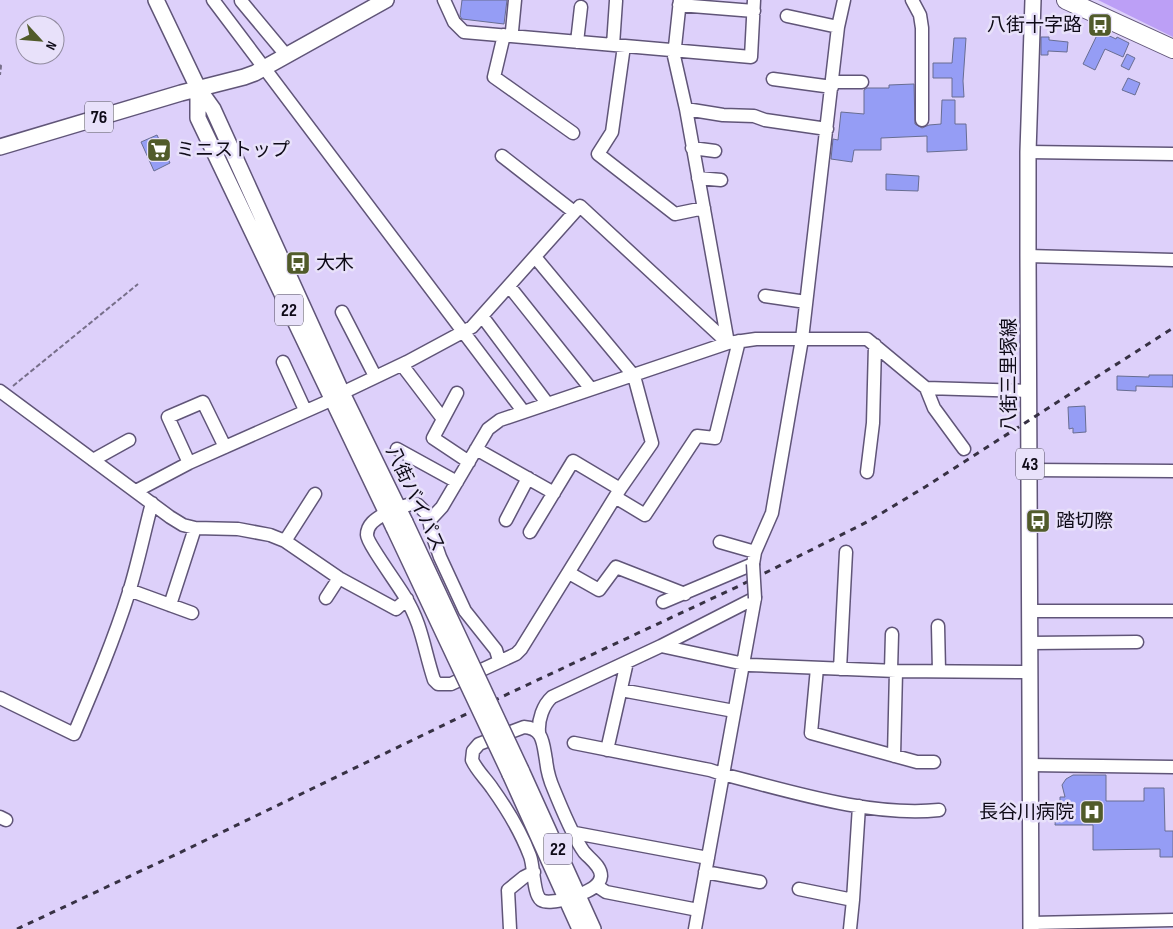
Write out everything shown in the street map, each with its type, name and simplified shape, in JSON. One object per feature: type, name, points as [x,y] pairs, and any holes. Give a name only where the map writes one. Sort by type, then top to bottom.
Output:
[{"type":"highway","points":[[1066,0],[1173,49]]},
{"type":"main road","name":"八街バイパス","points":[[156,0],[198,88],[198,118],[337,396],[516,772],[573,897],[594,929]]},
{"type":"main road","points":[[198,88],[244,77],[264,68],[386,0]]},
{"type":"main road","name":"八街三里塚線","points":[[1032,926],[1029,672],[1028,152],[1033,0]]},
{"type":"main road","name":"76","points":[[0,147],[198,88]]},
{"type":"main road","name":"八街バイパス","points":[[573,897],[580,929]]},
{"type":"street","points":[[213,0],[523,411]]},
{"type":"street","points":[[444,0],[454,22],[464,32],[508,33],[577,42],[675,49],[751,57],[754,6],[679,2],[675,49],[674,56],[733,342],[715,438],[697,436],[645,515],[573,461],[530,532]]},
{"type":"street","points":[[515,0],[508,33],[494,77],[573,133]]},
{"type":"street","points":[[695,929],[755,598],[754,558],[772,513],[802,339],[838,27],[844,0]]},
{"type":"street","points":[[912,0],[920,15],[922,28],[922,120]]},
{"type":"street","points":[[241,1],[286,56]]},
{"type":"street","points":[[616,1],[618,45],[612,132],[598,154],[675,214],[704,208]]},
{"type":"street","points":[[577,42],[581,7]]},
{"type":"street","points":[[787,16],[838,27]]},
{"type":"street","points":[[773,79],[832,84],[862,82]]},
{"type":"street","points":[[686,109],[723,115],[754,116],[765,120],[827,129]]},
{"type":"street","points":[[692,148],[715,151]]},
{"type":"street","points":[[1028,152],[1173,154]]},
{"type":"street","points":[[502,156],[574,212]]},
{"type":"street","points":[[698,178],[721,180]]},
{"type":"street","points":[[136,491],[189,463],[337,396],[472,327],[580,206],[733,342]]},
{"type":"street","points":[[1028,256],[1173,260]]},
{"type":"street","points":[[499,660],[496,650],[465,611],[440,557],[432,534],[430,520],[424,509],[412,504],[392,511],[373,521],[368,528],[368,540],[407,599],[421,630],[434,680],[438,684],[451,684],[521,650],[618,493],[652,443],[634,376],[535,257]]},
{"type":"street","points":[[509,286],[591,390]]},
{"type":"street","points":[[766,296],[806,302]]},
{"type":"street","points":[[342,312],[375,376]]},
{"type":"street","points":[[482,316],[547,403]]},
{"type":"street","points":[[430,520],[442,507],[476,448],[488,429],[494,424],[523,411],[733,342],[756,339],[867,339],[926,388],[934,408],[964,449]]},
{"type":"street","points":[[867,472],[873,423],[875,345]]},
{"type":"street","points":[[283,362],[306,410]]},
{"type":"street","points":[[402,364],[443,419]]},
{"type":"street","points":[[926,388],[1029,391]]},
{"type":"street","points":[[2,393],[183,526],[195,528],[238,528],[255,531],[285,541],[339,578],[396,609],[407,599]]},
{"type":"street","points":[[457,393],[433,438],[468,462]]},
{"type":"street","points":[[189,463],[168,417],[203,402],[225,447]]},
{"type":"street","points":[[93,460],[129,440]]},
{"type":"street","points":[[476,448],[554,493]]},
{"type":"street","points":[[397,449],[457,482]]},
{"type":"street","points":[[1030,470],[1173,471]]},
{"type":"street","points":[[506,520],[528,478]]},
{"type":"street","points":[[285,541],[315,494]]},
{"type":"street","points":[[0,698],[74,734],[94,687],[129,590],[152,503]]},
{"type":"street","points":[[170,605],[195,528]]},
{"type":"street","points":[[720,542],[754,558]]},
{"type":"street","points":[[840,668],[846,552]]},
{"type":"street","points":[[663,602],[685,594],[754,558]]},
{"type":"street","points":[[569,573],[599,590],[616,566],[685,594]]},
{"type":"street","points":[[326,598],[339,578]]},
{"type":"street","points":[[129,590],[192,613]]},
{"type":"street","points":[[539,732],[529,727],[524,727],[479,744],[472,751],[471,755],[474,765],[507,809],[531,856],[536,891],[542,901],[573,897],[597,886],[601,879],[599,868],[584,851],[553,788],[538,726],[544,705],[552,696],[661,646],[755,598]]},
{"type":"street","points":[[1030,611],[1173,611]]},
{"type":"street","points":[[938,626],[939,671]]},
{"type":"street","points":[[892,634],[894,756]]},
{"type":"street","points":[[1030,643],[1137,642]]},
{"type":"street","points":[[661,646],[749,665],[1029,672]]},
{"type":"street","points":[[608,750],[627,662]]},
{"type":"street","points":[[817,668],[811,733],[917,762],[934,762]]},
{"type":"street","points":[[621,690],[734,711]]},
{"type":"street","points":[[574,743],[710,770],[858,806],[926,811],[939,810]]},
{"type":"street","points":[[1030,765],[1173,766]]},
{"type":"street","points":[[850,929],[858,806]]},
{"type":"street","points":[[575,833],[708,858]]},
{"type":"street","points":[[510,929],[508,890],[518,881],[534,872]]},
{"type":"street","points":[[705,872],[760,882]]},
{"type":"street","points":[[597,886],[606,892],[698,910]]},
{"type":"street","points":[[799,889],[853,900]]},
{"type":"street","points":[[1032,926],[1173,920]]},
{"type":"path","points":[[0,65],[0,75]]},
{"type":"path","points":[[2,393],[138,284]]},
{"type":"shaded area","points":[[1098,0],[1173,0],[1173,37]]},
{"type":"building","points":[[462,0],[507,0],[504,24],[462,19],[460,16]]},
{"type":"building","points":[[1099,31],[1129,43],[1123,57],[1105,49],[1095,70],[1083,64]]},
{"type":"building","points":[[1041,37],[1068,42],[1067,52],[1048,51],[1048,55],[1041,55]]},
{"type":"building","points":[[954,38],[966,38],[963,81],[964,97],[952,97],[952,78],[933,78],[933,63],[952,63]]},
{"type":"building","points":[[1127,54],[1135,58],[1129,70],[1121,66]]},
{"type":"building","points":[[1128,78],[1140,83],[1135,95],[1122,90]]},
{"type":"building","points":[[914,84],[915,124],[922,128],[941,124],[942,100],[955,100],[955,124],[966,124],[967,150],[927,152],[927,136],[881,138],[881,150],[854,150],[852,162],[831,159],[833,139],[838,140],[841,112],[864,114],[864,90],[867,88],[889,88],[889,85]]},
{"type":"building","points":[[157,135],[170,163],[154,171],[141,142]]},
{"type":"building","points":[[886,174],[919,176],[918,191],[886,190]]},
{"type":"building","points":[[1149,375],[1173,375],[1173,387],[1136,386],[1136,391],[1117,390],[1117,376],[1149,377]]},
{"type":"building","points":[[1085,406],[1086,432],[1073,433],[1073,428],[1069,429],[1068,407]]},
{"type":"building","points":[[1073,775],[1106,775],[1106,801],[1144,801],[1144,788],[1164,788],[1165,831],[1173,831],[1173,857],[1160,857],[1160,849],[1093,850],[1093,825],[1055,825],[1057,803],[1060,803],[1060,797],[1065,797],[1062,785],[1066,779]]},
{"type":"railway","points":[[17,929],[514,691],[741,585],[867,522],[1173,328]]},
{"type":"place","name":"八街十字路","points":[[1100,25]]},
{"type":"place","name":"ミニストップ","points":[[159,150]]},
{"type":"place","name":"大木","points":[[298,263]]},
{"type":"place","name":"踏切際","points":[[1038,521]]},
{"type":"place","name":"長谷川病院","points":[[1092,812]]}]
